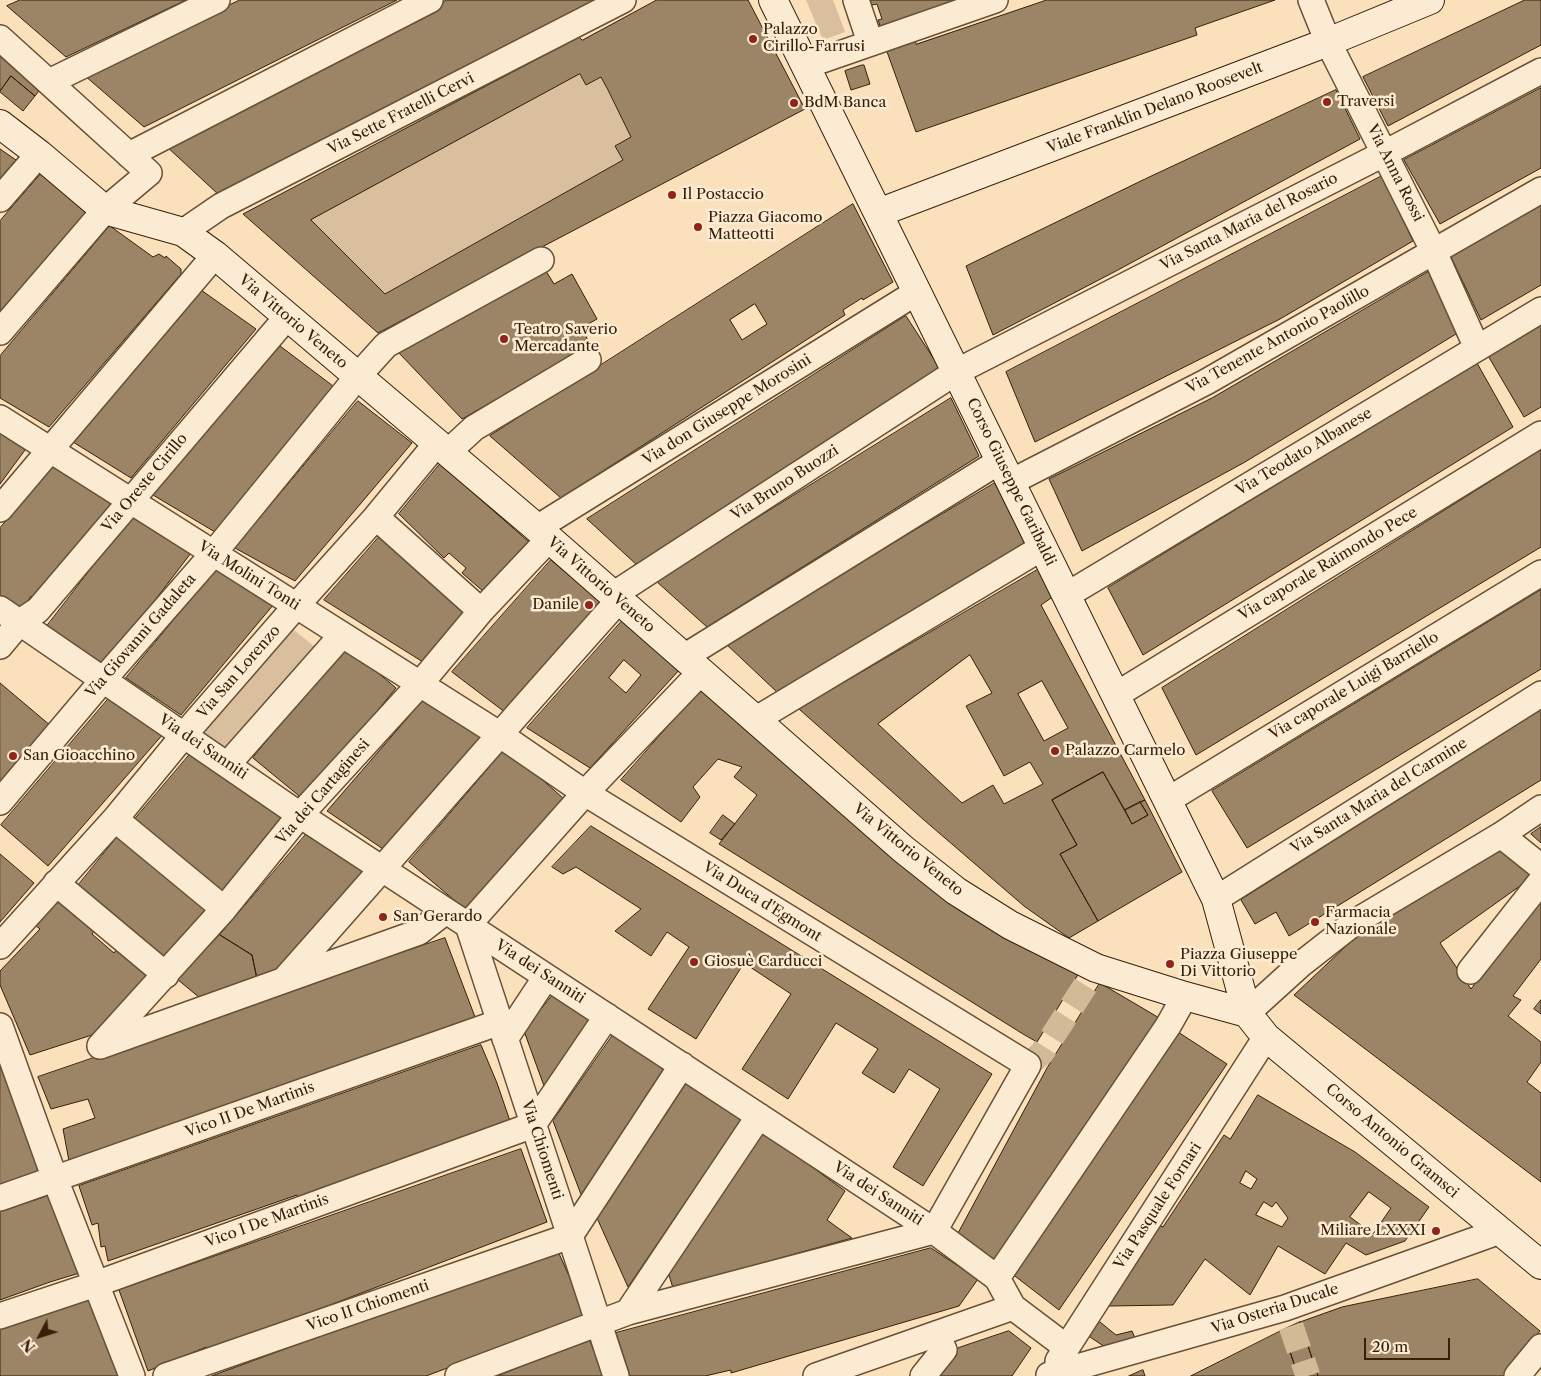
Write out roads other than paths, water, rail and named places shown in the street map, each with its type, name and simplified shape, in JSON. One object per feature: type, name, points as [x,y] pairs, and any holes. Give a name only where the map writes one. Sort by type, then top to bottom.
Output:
[{"type":"street","points":[[49,82],[217,0]]},
{"type":"street","points":[[129,155],[430,0]]},
{"type":"street","name":"Via Sette Fratelli Cervi","points":[[182,232],[221,206],[623,0]]},
{"type":"street","name":"Corso Giuseppe Garibaldi","points":[[773,0],[1216,899]]},
{"type":"street","points":[[856,0],[870,42]]},
{"type":"street","points":[[805,66],[996,0]]},
{"type":"street","name":"Via Anna Rossi","points":[[1311,0],[1328,42],[1434,252],[1477,348]]},
{"type":"street","name":"Viale Franklin Delano Roosevelt","points":[[878,212],[1328,42],[1430,0]]},
{"type":"street","points":[[0,38],[149,172],[105,210],[0,332]]},
{"type":"street","name":"Via Santa Maria del Rosario","points":[[956,372],[1385,153],[1541,70]]},
{"type":"street","name":"Via Vittorio Veneto","points":[[5,128],[105,210],[182,232],[215,255],[543,534],[903,849],[956,890],[1010,926],[1093,973],[1185,996]]},
{"type":"street","points":[[0,199],[38,154]]},
{"type":"street","name":"Via Tenente Antonio Paolillo","points":[[468,924],[585,793],[692,665],[1006,472],[1206,382],[1541,190]]},
{"type":"street","points":[[0,509],[215,255]]},
{"type":"street","name":"Via Giovanni Gadaleta","points":[[0,802],[213,554],[358,376],[386,345],[541,260]]},
{"type":"street","name":"Via don Giuseppe Morosini","points":[[543,534],[917,292]]},
{"type":"street","name":"Via Teodato Albanese","points":[[1067,595],[1541,310]]},
{"type":"street","name":"Via Oreste Cirillo","points":[[0,646],[20,622],[38,610],[287,316]]},
{"type":"street","name":"Via San Lorenzo","points":[[0,946],[115,819],[184,735],[296,606],[376,517],[443,448],[588,360]]},
{"type":"street","name":"Via Bruno Buozzi","points":[[284,980],[383,869],[616,598],[956,372]]},
{"type":"street","name":"Via Molini Tonti","points":[[0,418],[499,734]]},
{"type":"street","name":"Via caporale Raimondo Pece","points":[[1116,694],[1541,434]]},
{"type":"street","points":[[376,517],[481,611]]},
{"type":"street","name":"Via dei Cartaginesi","points":[[284,980],[100,1046],[224,909],[300,815],[420,684],[543,534]]},
{"type":"street","points":[[755,720],[1043,547]]},
{"type":"street","name":"Via caporale Luigi Barriello","points":[[1168,800],[1541,572]]},
{"type":"street","name":"Via dei Sanniti","points":[[0,609],[300,815],[934,1231],[997,1278],[1013,1307],[1066,1347]]},
{"type":"street","points":[[228,764],[342,635]]},
{"type":"street","name":"Via Santa Maria del Carmine","points":[[1216,899],[1541,694]]},
{"type":"street","name":"Via Duca d'Egmont","points":[[499,734],[585,793],[1028,1066],[934,1231]]},
{"type":"street","points":[[1247,1013],[1300,965],[1355,922],[1501,835],[1541,808]]},
{"type":"street","points":[[115,819],[224,909]]},
{"type":"street","points":[[1501,835],[1541,866]]},
{"type":"street","points":[[1470,971],[1541,881]]},
{"type":"street","points":[[56,884],[166,975]]},
{"type":"street","points":[[1216,899],[1247,1013]]},
{"type":"street","points":[[284,980],[419,932],[446,911]]},
{"type":"street","name":"Via Chiomenti","points":[[468,924],[616,1376]]},
{"type":"street","points":[[502,1030],[546,977]]},
{"type":"street","points":[[997,1278],[1168,1026],[1185,996],[1247,1013]]},
{"type":"street","name":"Corso Antonio Gramsci","points":[[1247,1013],[1266,1037],[1541,1265]]},
{"type":"street","points":[[533,1125],[607,1016]]},
{"type":"street","points":[[0,1026],[55,1180],[132,1376]]},
{"type":"street","name":"Vico II De Martinis","points":[[0,1198],[502,1030]]},
{"type":"street","name":"Via Pasquale Fornari","points":[[1048,1375],[1266,1037]]},
{"type":"street","points":[[570,1236],[682,1066]]},
{"type":"street","points":[[628,1312],[759,1116]]},
{"type":"street","name":"Vico I De Martinis","points":[[0,1316],[96,1284],[533,1125]]},
{"type":"street","points":[[458,1376],[628,1312],[934,1231]]},
{"type":"street","name":"Via Osteria Ducale","points":[[1048,1375],[1288,1317],[1500,1231]]},
{"type":"street","name":"Vico II Chiomenti","points":[[166,1376],[570,1236]]},
{"type":"street","points":[[816,1376],[1013,1307]]},
{"type":"street","points":[[922,1376],[944,1350],[937,1334]]},
{"type":"street","points":[[1517,1376],[1541,1347]]},
{"type":"tunnel","points":[[1028,1065],[1042,1053],[1090,978]]},
{"type":"tunnel","points":[[1291,1326],[1308,1376]]},
{"type":"place","name":"Palazzo Cirillo-Farrusi","points":[[753,39]]},
{"type":"place","name":"Traversi","points":[[1327,102]]},
{"type":"place","name":"BdM Banca","points":[[794,103]]},
{"type":"place","name":"Il Postaccio","points":[[672,195]]},
{"type":"place","name":"Piazza Giacomo Matteotti","points":[[698,227]]},
{"type":"place","name":"Teatro Saverio Mercadante","points":[[504,339]]},
{"type":"place","name":"Danile","points":[[589,605]]},
{"type":"place","name":"Palazzo Carmelo","points":[[1055,751]]},
{"type":"place","name":"San Gioacchino","points":[[13,756]]},
{"type":"place","name":"San Gerardo","points":[[383,917]]},
{"type":"place","name":"Farmacia Nazionale","points":[[1315,922]]},
{"type":"place","name":"Giosuè Carducci","points":[[694,962]]},
{"type":"place","name":"Piazza Giuseppe Di Vittorio","points":[[1170,964]]},
{"type":"place","name":"Miliare LXXXI","points":[[1436,1231]]}]
